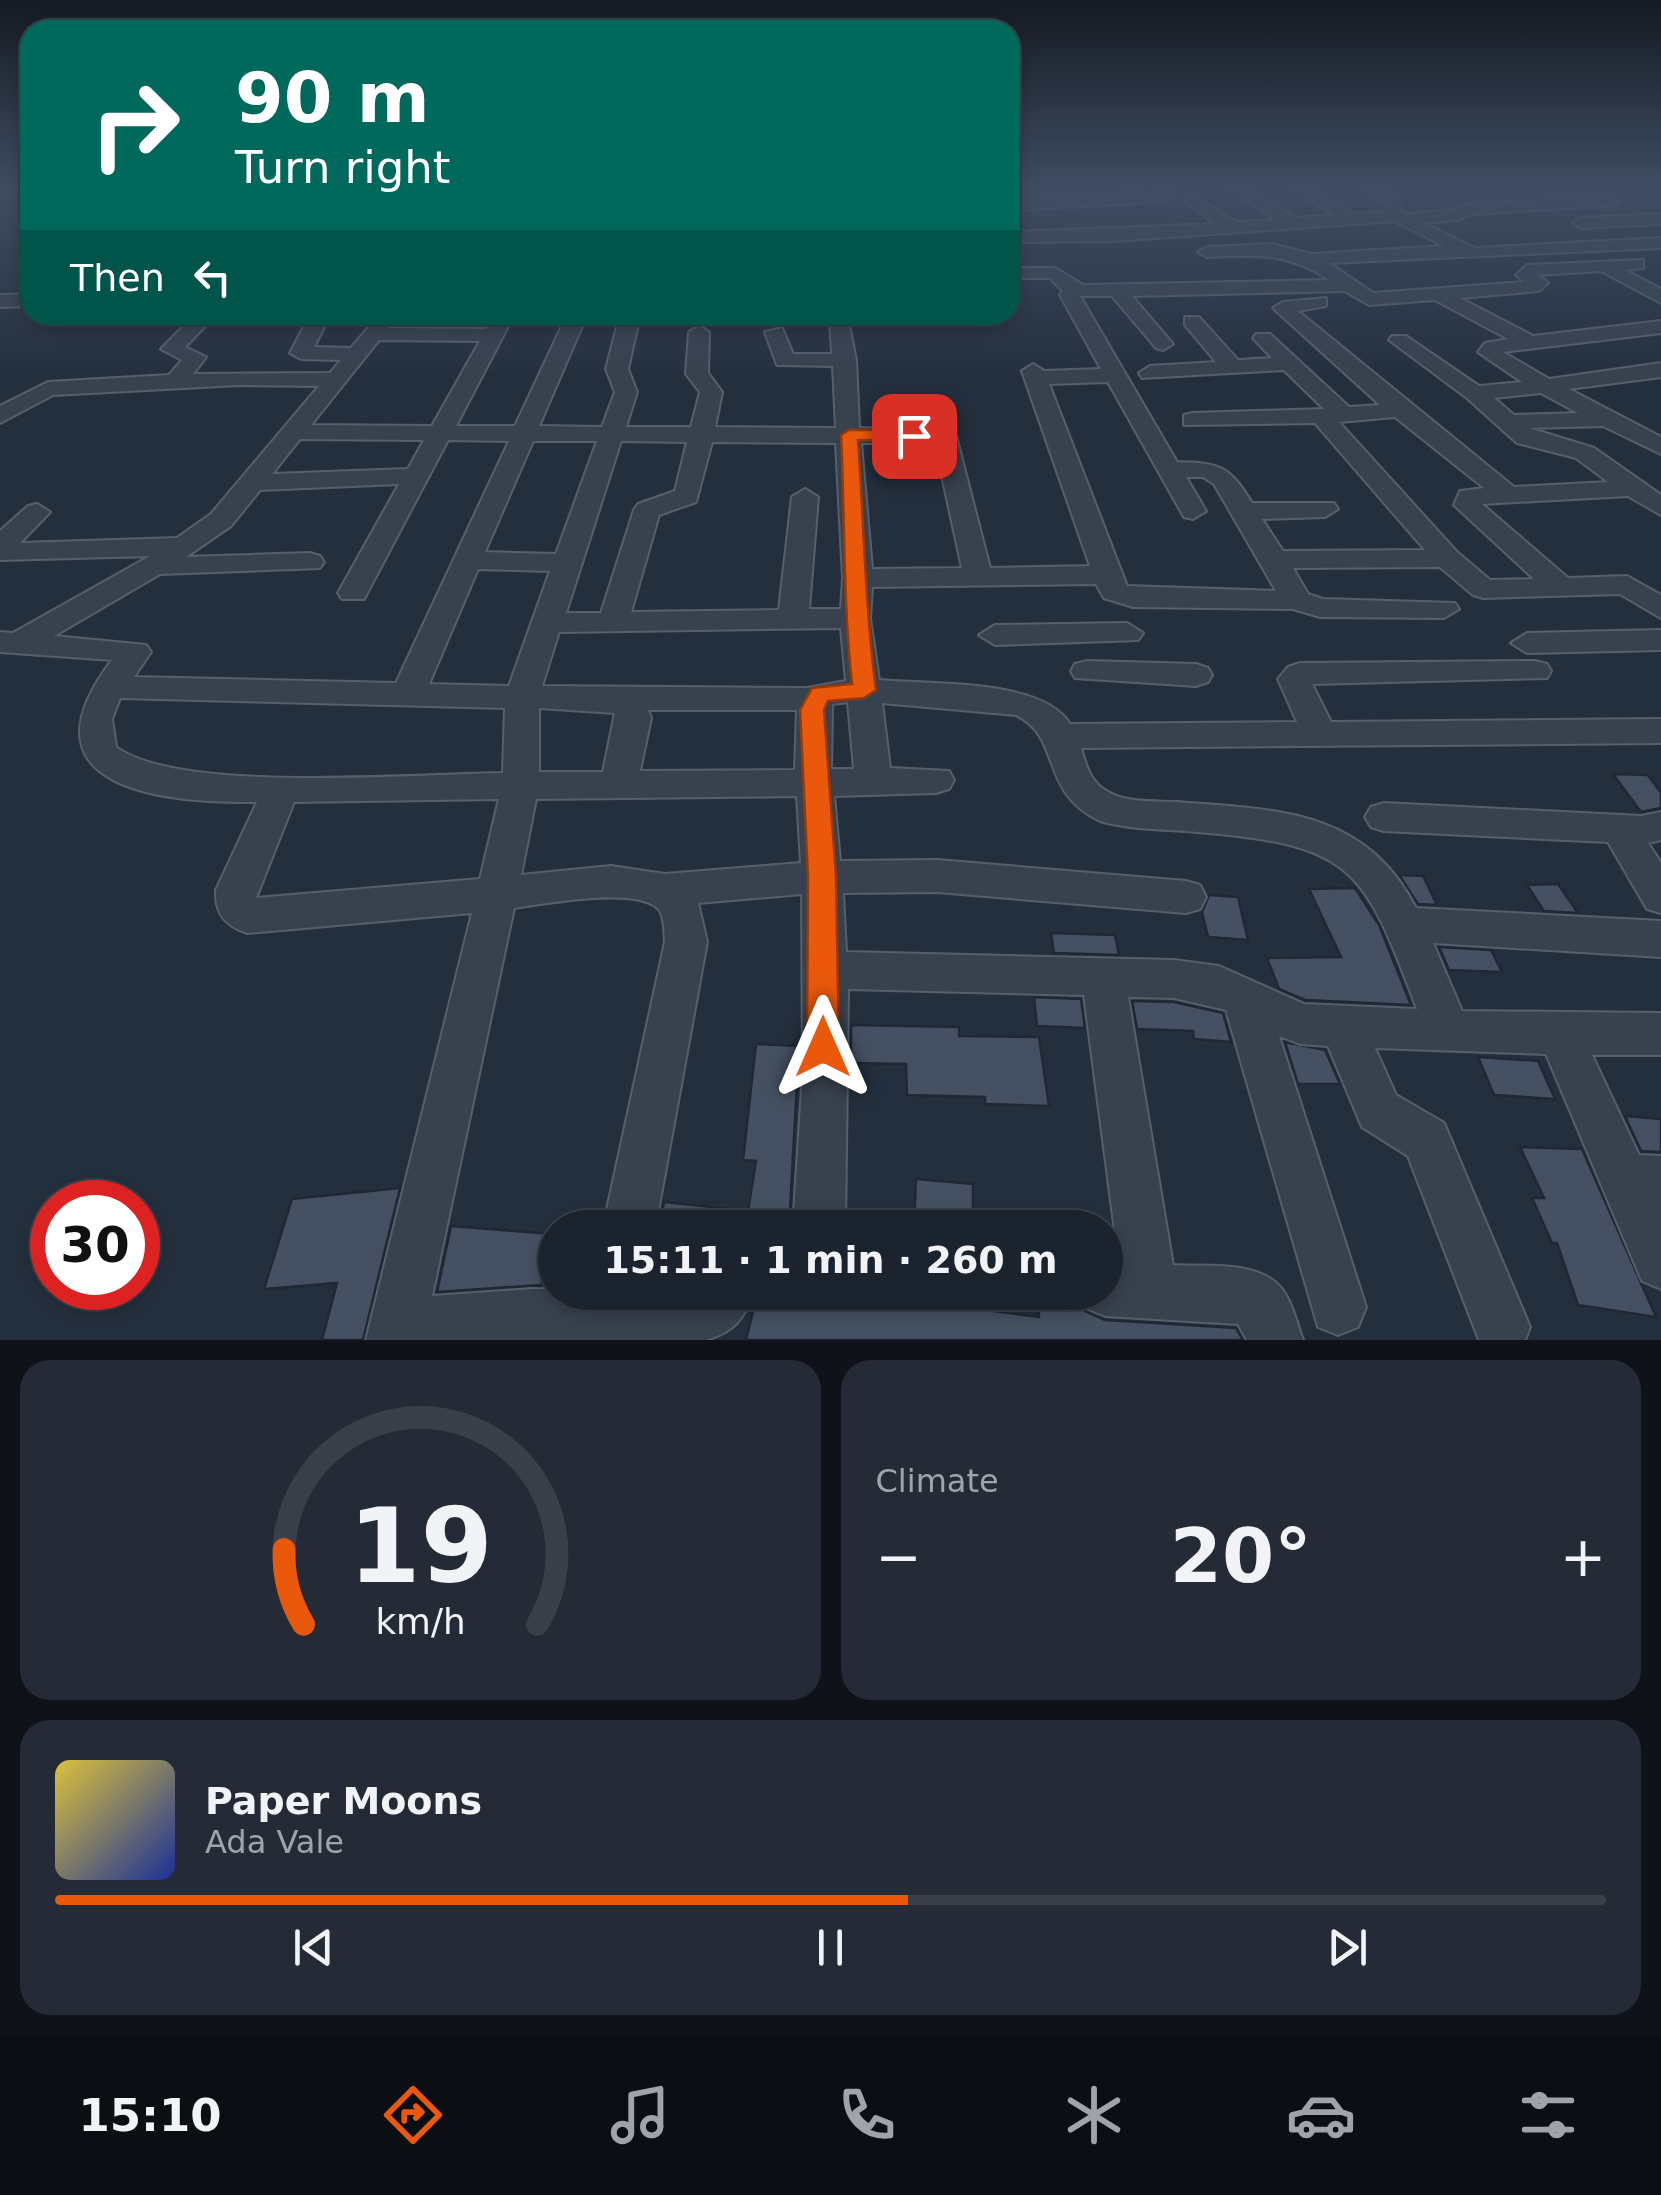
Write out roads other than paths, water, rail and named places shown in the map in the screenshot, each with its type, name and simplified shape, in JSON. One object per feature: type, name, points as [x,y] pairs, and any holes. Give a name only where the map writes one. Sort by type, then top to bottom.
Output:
[{"type":"street","points":[[1288,253],[1310,259],[1369,300]]},
{"type":"street","points":[[1310,259],[1423,253]]},
{"type":"street","points":[[1476,253],[1501,253]]},
{"type":"street","points":[[1581,253],[1661,283]]},
{"type":"street","points":[[1375,255],[1529,342]]},
{"type":"street","points":[[1508,495],[1400,410],[1282,308],[1538,286],[1526,275],[1527,270],[1661,261]]},
{"type":"street","points":[[1611,266],[1661,297]]},
{"type":"street","points":[[1162,272],[1180,289],[1232,366]]},
{"type":"street","points":[[1020,273],[1055,273],[1076,290],[1348,285]]},
{"type":"street","points":[[1076,290],[1070,295],[1194,511]]},
{"type":"street","points":[[1116,290],[1162,344]]},
{"type":"street","points":[[1495,324],[1534,319]]},
{"type":"street","points":[[175,382],[195,357],[172,349],[196,325]]},
{"type":"street","points":[[315,325],[301,353],[374,334],[498,325]]},
{"type":"street","points":[[353,593],[436,433],[498,325]]},
{"type":"street","points":[[408,693],[573,325]]},
{"type":"street","points":[[579,1310],[396,1333],[521,784],[522,696],[615,433],[626,392],[618,369],[628,325]]},
{"type":"street","points":[[841,325],[858,578],[856,618],[872,782]]},
{"type":"street","points":[[1661,327],[1488,350],[1545,386],[1661,447]]},
{"type":"street","points":[[614,623],[647,510],[688,496],[711,386],[697,374],[699,332]]},
{"type":"street","points":[[775,332],[785,360],[846,360]]},
{"type":"street","points":[[5,648],[154,566],[220,520],[256,482],[374,334]]},
{"type":"street","points":[[1263,338],[1289,362],[1447,558],[1483,589],[1634,586],[1661,609]]},
{"type":"street","points":[[1399,340],[1475,392],[1536,444],[1585,453],[1661,507]]},
{"type":"street","points":[[1150,373],[1289,362]]},
{"type":"street","points":[[1475,392],[1661,370]]},
{"type":"street","points":[[1116,375],[1034,374],[1140,671]]},
{"type":"street","points":[[1630,374],[1661,390]]},
{"type":"street","points":[[0,416],[48,389],[175,382],[339,380]]},
{"type":"street","points":[[1192,420],[1400,410]]},
{"type":"street","points":[[1510,422],[1607,419]]},
{"type":"street","points":[[296,432],[849,435],[943,422],[978,576]]},
{"type":"street","points":[[1170,469],[1218,474],[1296,600]]},
{"type":"street","points":[[256,482],[413,476]]},
{"type":"street","points":[[1564,590],[1466,505],[1469,498],[1634,488]]},
{"type":"street","points":[[792,620],[805,497]]},
{"type":"street","points":[[1244,511],[1325,509]]},
{"type":"street","points":[[0,576],[8,550],[37,512]]},
{"type":"street","points":[[8,550],[184,546]]},
{"type":"street","points":[[1274,560],[1447,558]]},
{"type":"street","points":[[468,560],[566,563]]},
{"type":"street","points":[[154,566],[310,562]]},
{"type":"street","points":[[858,578],[978,576],[1109,584],[1133,598],[1296,600],[1320,608],[1444,608]]},
{"type":"street","points":[[546,623],[856,618]]},
{"type":"street","points":[[995,634],[1128,633]]},
{"type":"street","points":[[1322,737],[1296,687],[1294,679],[1300,674],[1531,657],[1661,640]]},
{"type":"street","points":[[5,648],[135,652],[110,687],[96,716],[94,734],[106,754],[127,773],[166,785],[281,789],[936,780]]},
{"type":"street","points":[[1087,670],[1196,675]]},
{"type":"street","points":[[110,687],[608,699],[814,699],[831,691],[864,690],[1023,704],[1041,710],[1054,722],[1074,789],[1090,804],[1113,812],[1310,834],[1350,850],[1378,880],[1402,924],[1448,1031]]},
{"type":"street","points":[[608,699],[629,706],[634,718],[619,782]]},
{"type":"street","points":[[814,699],[824,970],[819,1210]]},
{"type":"street","points":[[1059,736],[1322,737],[1661,731]]},
{"type":"street","points":[[281,789],[236,890],[236,906],[246,916],[630,882],[666,890],[822,876],[937,876],[1186,898]]},
{"type":"street","points":[[1384,817],[1649,827]]},
{"type":"street","points":[[1649,827],[1629,833],[1627,842],[1661,897]]},
{"type":"street","points":[[633,1210],[686,942],[684,913],[666,890]]},
{"type":"street","points":[[1402,924],[1661,939]]},
{"type":"street","points":[[824,970],[1189,981],[1219,985],[1300,1024],[1346,1028],[1661,1034]]},
{"type":"street","points":[[1103,977],[1128,1289],[1250,1298],[1263,1309],[1275,1340]]},
{"type":"street","points":[[1244,996],[1338,1307]]},
{"type":"street","points":[[1346,1028],[1374,1107],[1387,1119],[1411,1125],[1427,1140],[1502,1327]]},
{"type":"street","points":[[1560,1034],[1643,1180],[1661,1262]]},
{"type":"street","points":[[658,1310],[711,1316]]}]
